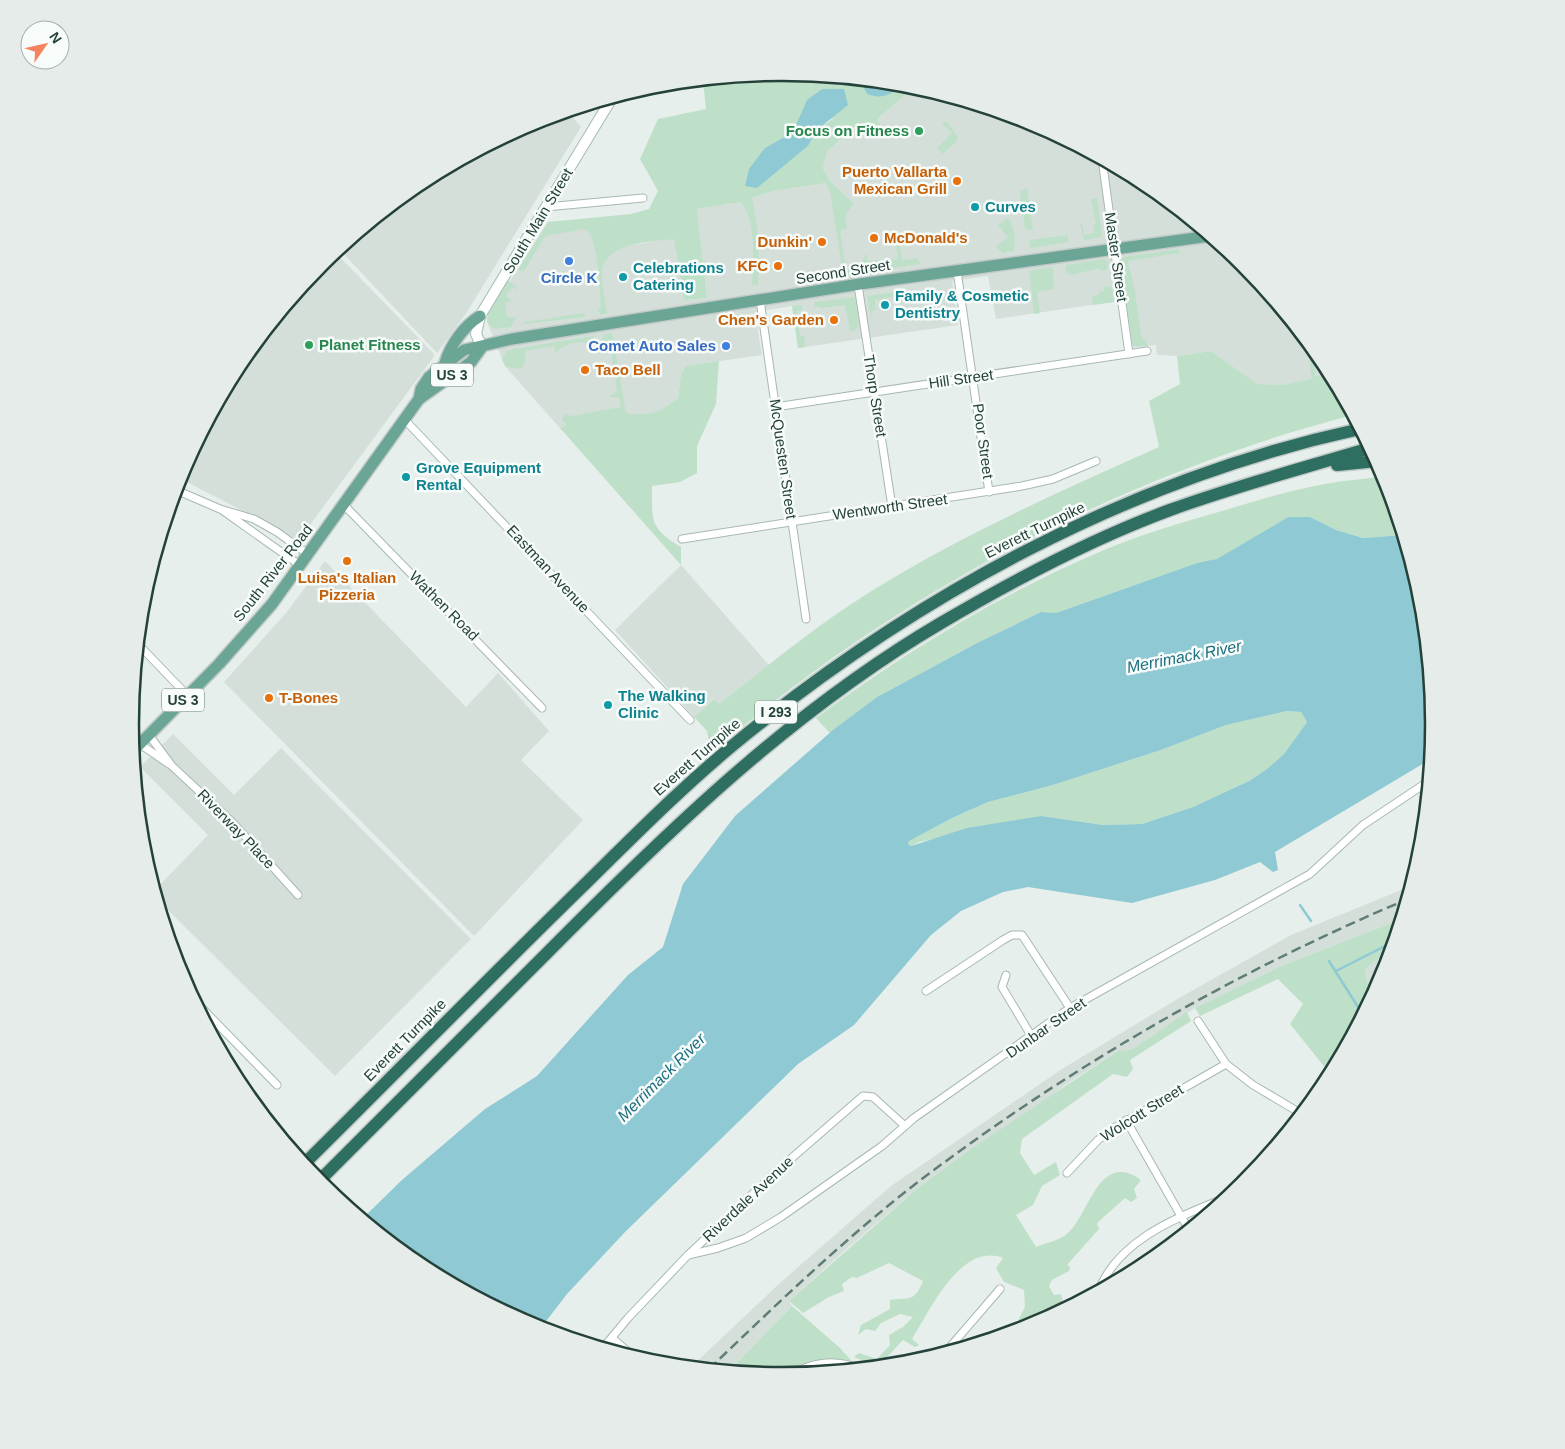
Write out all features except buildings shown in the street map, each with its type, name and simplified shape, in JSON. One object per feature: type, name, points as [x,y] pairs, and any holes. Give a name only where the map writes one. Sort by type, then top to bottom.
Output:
[{"type":"highway","name":"Everett Turnpike","points":[[309,1159],[538,930],[694,779],[764,721],[864,647],[987,572],[1116,509],[1232,465],[1354,430]]},
{"type":"highway","name":"I 293","points":[[325,1175],[693,810],[771,742],[853,681],[940,624],[1068,555],[1170,510],[1364,450]]},
{"type":"highway","points":[[1170,510],[1333,465],[1369,462]]},
{"type":"main road","name":"South Main Street","points":[[482,347],[476,334],[480,316],[607,106]]},
{"type":"main road","name":"Second Street","points":[[482,347],[512,339],[858,285],[1202,237]]},
{"type":"main road","points":[[445,363],[452,346],[466,328],[480,316]]},
{"type":"main road","name":"South River Road","points":[[419,399],[421,388],[429,377],[445,363],[464,350],[482,347]]},
{"type":"main road","name":"South River Road","points":[[140,745],[188,696],[272,604],[309,555],[419,399],[471,362],[482,347]]},
{"type":"street","name":"Master Street","points":[[1103,167],[1129,354]]},
{"type":"street","points":[[546,208],[643,198]]},
{"type":"street","name":"Poor Street","points":[[957,271],[990,492]]},
{"type":"street","name":"Thorp Street","points":[[858,285],[892,507]]},
{"type":"street","name":"McQuesten Street","points":[[760,300],[806,618]]},
{"type":"street","name":"Hill Street","points":[[775,407],[1147,352]]},
{"type":"street","name":"Eastman Avenue","points":[[404,419],[690,720]]},
{"type":"street","name":"Wentworth Street","points":[[682,539],[990,492],[1042,482],[1096,461]]},
{"type":"street","points":[[182,493],[220,509],[254,519],[277,532],[309,555]]},
{"type":"street","name":"Wathen Road","points":[[344,505],[542,708]]},
{"type":"street","points":[[220,509],[301,566]]},
{"type":"street","points":[[144,650],[188,696]]},
{"type":"street","name":"Riverway Place","points":[[149,735],[172,766],[232,822],[298,895]]},
{"type":"street","name":"Riverway Place","points":[[140,750],[172,766]]},
{"type":"street","name":"Dunbar Street","points":[[688,1255],[718,1248],[746,1238],[763,1228],[882,1146],[905,1126],[1070,1008],[1310,874],[1363,825],[1422,786]]},
{"type":"street","points":[[926,991],[1003,940],[1012,935],[1022,935],[1070,1008]]},
{"type":"street","points":[[1006,975],[1002,987],[1032,1037]]},
{"type":"street","points":[[210,1016],[277,1085]]},
{"type":"street","points":[[1198,1021],[1226,1064],[1253,1085],[1297,1111]]},
{"type":"street","name":"Wolcott Street","points":[[1066,1173],[1104,1134],[1226,1064]]},
{"type":"street","name":"Riverdale Avenue","points":[[607,1343],[688,1255],[778,1170],[863,1096],[873,1097],[905,1126]]},
{"type":"street","points":[[1126,1120],[1186,1225]]},
{"type":"street","points":[[1104,1282],[1118,1260],[1158,1228],[1212,1203]]},
{"type":"street","points":[[952,1345],[1000,1289]]},
{"type":"street","points":[[612,1338],[622,1347]]},
{"type":"street","points":[[809,1367],[815,1364],[843,1364]]},
{"type":"shaded area","points":[[908,94],[949,103],[989,115],[1029,130],[1104,167],[1174,214],[1207,241],[1266,300],[1293,333],[1322,375],[1312,380],[1282,385],[1256,384],[1211,351],[1177,356],[1157,355],[1156,345],[1133,347],[1126,300],[996,319],[988,276],[952,281],[958,325],[798,348],[792,306],[755,312],[762,355],[686,366],[681,373],[678,398],[660,413],[644,415],[626,413],[571,422],[560,428],[505,366],[487,322],[488,314],[548,222],[592,219],[620,247],[674,238],[684,300],[707,298],[697,209],[741,202],[773,191],[831,182],[823,167],[827,152],[859,124],[871,126],[882,134],[885,132],[877,119]]},
{"type":"shaded area","points":[[572,117],[581,127],[465,315],[437,353],[344,254],[391,214],[461,167],[536,130]]},
{"type":"shaded area","points":[[341,258],[435,355],[304,533],[295,538],[187,482],[225,403],[248,367],[299,300]]},
{"type":"shaded area","points":[[325,561],[466,707],[498,673],[549,731],[521,760],[583,820],[474,936],[224,682],[286,613]]},
{"type":"shaded area","points":[[681,565],[769,665],[719,704],[713,699],[694,717],[615,630]]},
{"type":"shaded area","points":[[173,734],[234,795],[281,748],[471,939],[335,1076],[166,908],[160,885],[208,835],[141,766]]},
{"type":"shaded area","points":[[1405,889],[1395,922],[1281,966],[1195,1008],[1133,1049],[1118,1051],[1065,1085],[1044,1102],[965,1153],[918,1188],[789,1301],[792,1306],[734,1365],[697,1362],[781,1282],[891,1186],[1062,1069],[1179,998],[1291,935]]},
{"type":"shaded area","points":[[1383,955],[1369,989],[1365,969]]},
{"type":"green space","points":[[782,81],[825,83],[907,94],[877,119],[885,133],[882,134],[871,126],[858,124],[827,152],[823,168],[831,182],[854,204],[845,215],[847,228],[840,231],[846,271],[853,268],[851,276],[847,278],[846,275],[840,275],[842,267],[830,192],[826,183],[773,191],[752,198],[759,239],[758,286],[752,285],[752,231],[750,220],[741,202],[697,209],[707,298],[684,300],[674,239],[631,245],[620,249],[605,261],[602,281],[607,314],[600,314],[598,309],[601,306],[596,253],[590,234],[585,229],[549,235],[544,238],[524,271],[518,270],[548,222],[631,214],[649,209],[658,191],[640,159],[658,119],[706,109],[704,87],[740,83]],"holes":[[[834,118],[817,130],[808,146],[757,188],[765,148],[793,132]]]},
{"type":"green space","points":[[946,121],[958,137],[956,142],[943,154],[937,148],[952,133],[942,123]]},
{"type":"green space","points":[[1027,188],[1033,230],[1025,228],[1020,191]]},
{"type":"green space","points":[[1097,198],[1102,237],[1084,240],[1080,224],[1082,224],[1084,235],[1094,233],[1093,225],[1096,224],[1091,199]]},
{"type":"green space","points":[[1008,218],[1014,229],[1015,247],[1014,251],[1003,253],[996,247],[1008,237],[998,225]]},
{"type":"green space","points":[[1067,235],[1069,242],[1031,248],[1029,244],[1030,240]]},
{"type":"green space","points":[[892,240],[899,240],[902,260],[917,258],[920,264],[864,272],[862,262],[866,253],[868,261],[898,259],[896,244],[893,244]]},
{"type":"green space","points":[[1179,249],[1179,258],[1178,253],[1128,261],[1135,291],[1141,335],[1149,346],[1133,347],[1120,262],[1123,257]]},
{"type":"green space","points":[[1104,259],[1108,262],[1107,270],[1101,271],[1100,268],[1071,275],[1066,273],[1066,265]]},
{"type":"green space","points":[[1050,267],[1053,269],[1054,289],[1037,292],[1040,313],[1034,314],[1029,271]]},
{"type":"green space","points":[[508,281],[516,286],[517,290],[512,287],[506,296],[512,301],[505,303],[507,317],[516,317],[511,327],[494,329],[487,322],[488,314]]},
{"type":"green space","points":[[1104,287],[1112,287],[1114,302],[1093,305],[1092,296],[1099,295],[1099,292],[1104,291]]},
{"type":"green space","points":[[893,292],[894,297],[875,300],[876,310],[871,311],[872,322],[867,296]]},
{"type":"green space","points":[[855,297],[859,325],[855,330],[850,331],[845,305],[822,308],[814,306],[815,302]]},
{"type":"green space","points":[[801,305],[803,310],[797,311],[800,336],[804,336],[805,347],[798,348],[792,306]]},
{"type":"green space","points":[[584,313],[585,317],[523,324],[525,322]]},
{"type":"green space","points":[[612,333],[626,413],[648,414],[665,408],[678,398],[681,373],[686,366],[719,361],[716,404],[697,446],[697,473],[680,482],[652,486],[654,522],[663,534],[681,547],[681,565],[560,428],[566,425],[562,419],[565,414],[571,416],[621,407],[619,397],[609,397],[617,391],[611,351],[604,355],[600,347],[605,334]]},
{"type":"green space","points":[[594,336],[591,343],[581,342],[572,344],[563,347],[556,353],[554,346],[525,351],[524,365],[516,369],[505,366],[502,359],[506,352],[513,349]]},
{"type":"green space","points":[[1211,351],[1257,384],[1282,385],[1312,379],[1308,355],[1314,362],[1316,377],[1322,374],[1347,417],[1230,453],[1169,476],[1051,528],[993,558],[937,590],[838,654],[752,718],[711,752],[707,731],[694,717],[714,699],[719,704],[797,643],[857,600],[912,567],[981,530],[1159,447],[1149,401],[1180,384],[1177,356]]},
{"type":"green space","points":[[1377,477],[1397,535],[1363,538],[1336,530],[1310,517],[1288,517],[1216,560],[1197,563],[1056,613],[1041,612],[979,642],[877,697],[830,733],[816,718],[884,670],[955,625],[1028,585],[1066,567],[1104,550],[1192,519],[1312,486]]},
{"type":"green space","points":[[1287,711],[1301,712],[1307,722],[1284,754],[1249,781],[1193,807],[1142,824],[1103,825],[1041,816],[919,842],[911,846],[908,844],[908,841],[988,802],[1053,785],[1161,750],[1226,725]]},
{"type":"green space","points":[[1395,922],[1383,955],[1365,969],[1369,989],[1340,1046],[1326,1068],[1290,1024],[1303,1004],[1278,979],[1200,1016],[1195,1008],[1281,966]]},
{"type":"green space","points":[[1187,1012],[1191,1021],[1130,1060],[1133,1069],[1127,1077],[1113,1074],[1022,1139],[1020,1153],[1034,1175],[1056,1162],[1060,1175],[1042,1186],[1033,1205],[1016,1215],[1036,1247],[1068,1233],[1076,1224],[1105,1178],[1115,1173],[1127,1173],[1141,1180],[1134,1189],[1137,1198],[1131,1202],[1125,1198],[1097,1223],[1099,1229],[1067,1265],[1070,1267],[1069,1271],[1052,1280],[1049,1286],[1054,1295],[1061,1294],[1063,1303],[1016,1324],[1025,1307],[1024,1290],[1004,1282],[996,1268],[1003,1258],[987,1256],[973,1260],[960,1269],[937,1297],[912,1339],[919,1345],[915,1347],[903,1340],[885,1359],[867,1362],[854,1357],[859,1353],[877,1359],[890,1345],[889,1335],[903,1327],[913,1317],[900,1314],[881,1323],[875,1331],[866,1329],[858,1335],[861,1325],[890,1309],[890,1300],[914,1296],[923,1281],[889,1263],[857,1278],[852,1277],[842,1284],[844,1291],[829,1297],[803,1313],[789,1301],[918,1188],[965,1153],[1118,1051],[1133,1049]]},
{"type":"green space","points":[[792,1306],[840,1348],[854,1363],[782,1368],[734,1365]]},
{"type":"water","points":[[863,87],[894,92],[882,96],[867,94]]},
{"type":"water","points":[[822,89],[844,89],[848,105],[817,130],[808,146],[757,188],[745,186],[749,169],[765,148],[793,132],[807,100]]},
{"type":"water","name":"Merrimack River","points":[[1288,517],[1310,517],[1336,530],[1363,538],[1397,535],[1413,599],[1420,641],[1426,724],[1424,763],[1275,852],[1278,870],[1273,872],[1260,862],[1215,880],[1132,903],[1028,887],[1003,892],[961,911],[931,935],[854,1025],[798,1064],[625,1232],[567,1294],[545,1322],[461,1282],[391,1235],[366,1215],[402,1180],[485,1109],[537,1076],[628,975],[663,947],[683,884],[735,816],[833,730],[877,697],[979,642],[1041,612],[1056,613],[1197,563],[1217,559]],"holes":[[[1287,711],[1301,712],[1307,722],[1284,754],[1249,781],[1193,807],[1142,824],[1103,825],[1041,816],[967,828],[911,846],[908,844],[909,841],[952,818],[988,802],[1053,785],[1161,750],[1226,725]]]},
{"type":"waterway","points":[[1300,905],[1311,921]]},
{"type":"waterway","points":[[1336,971],[1387,945]]},
{"type":"waterway","points":[[1329,961],[1359,1009]]},
{"type":"railway","points":[[715,1364],[864,1226],[918,1182],[1033,1100],[1154,1025],[1216,991],[1343,927],[1401,902]]},
{"type":"place","name":"Focus on Fitness","points":[[919,131]]},
{"type":"place","name":"Puerto Vallarta Mexican Grill","points":[[957,181]]},
{"type":"place","name":"Curves","points":[[975,207]]},
{"type":"place","name":"McDonald's","points":[[874,238]]},
{"type":"place","name":"Dunkin'","points":[[822,242]]},
{"type":"place","name":"Circle K","points":[[569,261]]},
{"type":"place","name":"KFC","points":[[778,266]]},
{"type":"place","name":"Celebrations Catering","points":[[623,277]]},
{"type":"place","name":"Family & Cosmetic Dentistry","points":[[885,305]]},
{"type":"place","name":"Chen's Garden","points":[[834,320]]},
{"type":"place","name":"Planet Fitness","points":[[309,345]]},
{"type":"place","name":"Comet Auto Sales","points":[[726,346]]},
{"type":"place","name":"Taco Bell","points":[[585,370]]},
{"type":"place","name":"Grove Equipment Rental","points":[[406,477]]},
{"type":"place","name":"Luisa's Italian Pizzeria","points":[[347,561]]},
{"type":"place","name":"T-Bones","points":[[269,698]]},
{"type":"place","name":"The Walking Clinic","points":[[608,705]]}]
